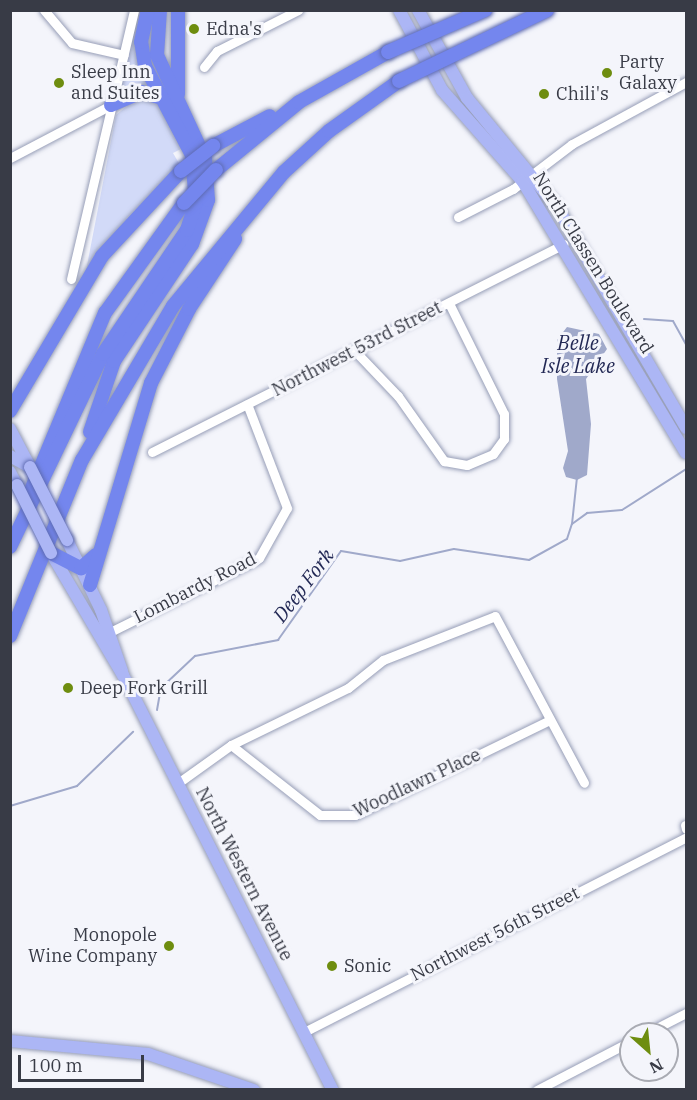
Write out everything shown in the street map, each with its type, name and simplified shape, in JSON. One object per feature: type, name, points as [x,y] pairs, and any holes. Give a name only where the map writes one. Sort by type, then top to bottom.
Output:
[{"type":"highway","points":[[10,547],[103,354],[192,219],[196,168],[142,54],[148,10]]},
{"type":"highway","points":[[10,636],[82,460],[114,361],[206,213],[207,168],[162,67],[155,36],[160,10]]},
{"type":"highway","points":[[162,67],[171,10]]},
{"type":"highway","points":[[178,10],[175,40],[182,111]]},
{"type":"highway","points":[[10,411],[102,256],[181,171],[213,146],[299,102],[388,52],[485,10]]},
{"type":"highway","points":[[82,460],[153,335],[264,193],[329,131],[399,81],[547,10]]},
{"type":"highway","points":[[111,105],[141,92],[162,98]]},
{"type":"highway","points":[[10,547],[82,359],[126,279],[184,202],[216,170],[299,102]]},
{"type":"highway","points":[[90,585],[96,555],[163,354],[264,193]]},
{"type":"highway","points":[[10,389],[30,380]]},
{"type":"highway","points":[[56,559],[81,568],[96,555]]},
{"type":"main road","name":"North Classen Boulevard","points":[[399,10],[442,90],[523,182],[587,282],[686,453]]},
{"type":"main road","name":"North Classen Boulevard","points":[[418,10],[467,98],[534,173],[599,274],[687,428]]},
{"type":"main road","points":[[587,282],[599,274]]},
{"type":"main road","name":"North Western Avenue","points":[[10,429],[90,585],[110,632],[123,675]]},
{"type":"main road","points":[[10,456],[27,464]]},
{"type":"main road","name":"North Western Avenue","points":[[11,472],[56,559],[123,675],[304,1032],[327,1086]]},
{"type":"main road","points":[[10,1041],[148,1054],[254,1089]]},
{"type":"street","points":[[44,10],[72,43],[124,55]]},
{"type":"street","points":[[71,279],[134,10]]},
{"type":"street","points":[[204,67],[217,51],[298,10]]},
{"type":"street","points":[[458,218],[523,182],[572,144],[687,82]]},
{"type":"street","points":[[10,158],[111,105]]},
{"type":"street","name":"Northwest 53rd Street","points":[[152,452],[562,244]]},
{"type":"street","points":[[354,350],[398,396],[444,461],[467,465],[493,454],[504,439],[504,414],[449,303]]},
{"type":"street","name":"Lombardy Road","points":[[110,632],[259,558],[286,508],[247,404]]},
{"type":"street","points":[[178,783],[231,745],[348,688],[414,644],[495,616],[548,721],[584,783]]},
{"type":"street","name":"Woodlawn Place","points":[[231,745],[320,815],[355,816],[548,721]]},
{"type":"street","name":"Northwest 56th Street","points":[[304,1032],[687,837]]},
{"type":"street","points":[[669,1022],[687,1013]]},
{"type":"street","points":[[537,1089],[619,1047]]},
{"type":"shaded area","points":[[138,11],[148,88],[122,91],[120,87]]},
{"type":"shaded area","points":[[138,97],[155,99],[183,148],[173,153],[180,165],[128,217],[85,276],[116,115]]},
{"type":"water","name":"Belle Isle Lake","points":[[567,327],[599,334],[607,349],[586,379],[591,424],[587,475],[577,480],[566,477],[563,468],[568,451],[557,379],[557,340]]},
{"type":"waterway","points":[[644,319],[673,321],[686,344]]},
{"type":"waterway","name":"Deep Fork","points":[[157,710],[161,688],[195,656],[278,640],[341,551],[400,561],[454,549],[529,560],[567,539],[572,524],[587,513],[622,510],[686,469]]},
{"type":"waterway","points":[[572,524],[577,477]]},
{"type":"waterway","name":"Deep Fork","points":[[10,806],[77,786],[133,732]]},
{"type":"place","name":"Edna's","points":[[194,29]]},
{"type":"place","name":"Party Galaxy","points":[[607,73]]},
{"type":"place","name":"Sleep Inn and Suites","points":[[59,83]]},
{"type":"place","name":"Chili's","points":[[544,94]]},
{"type":"place","name":"Deep Fork Grill","points":[[68,688]]},
{"type":"place","name":"Monopole Wine Company","points":[[169,946]]},
{"type":"place","name":"Sonic","points":[[332,966]]}]
